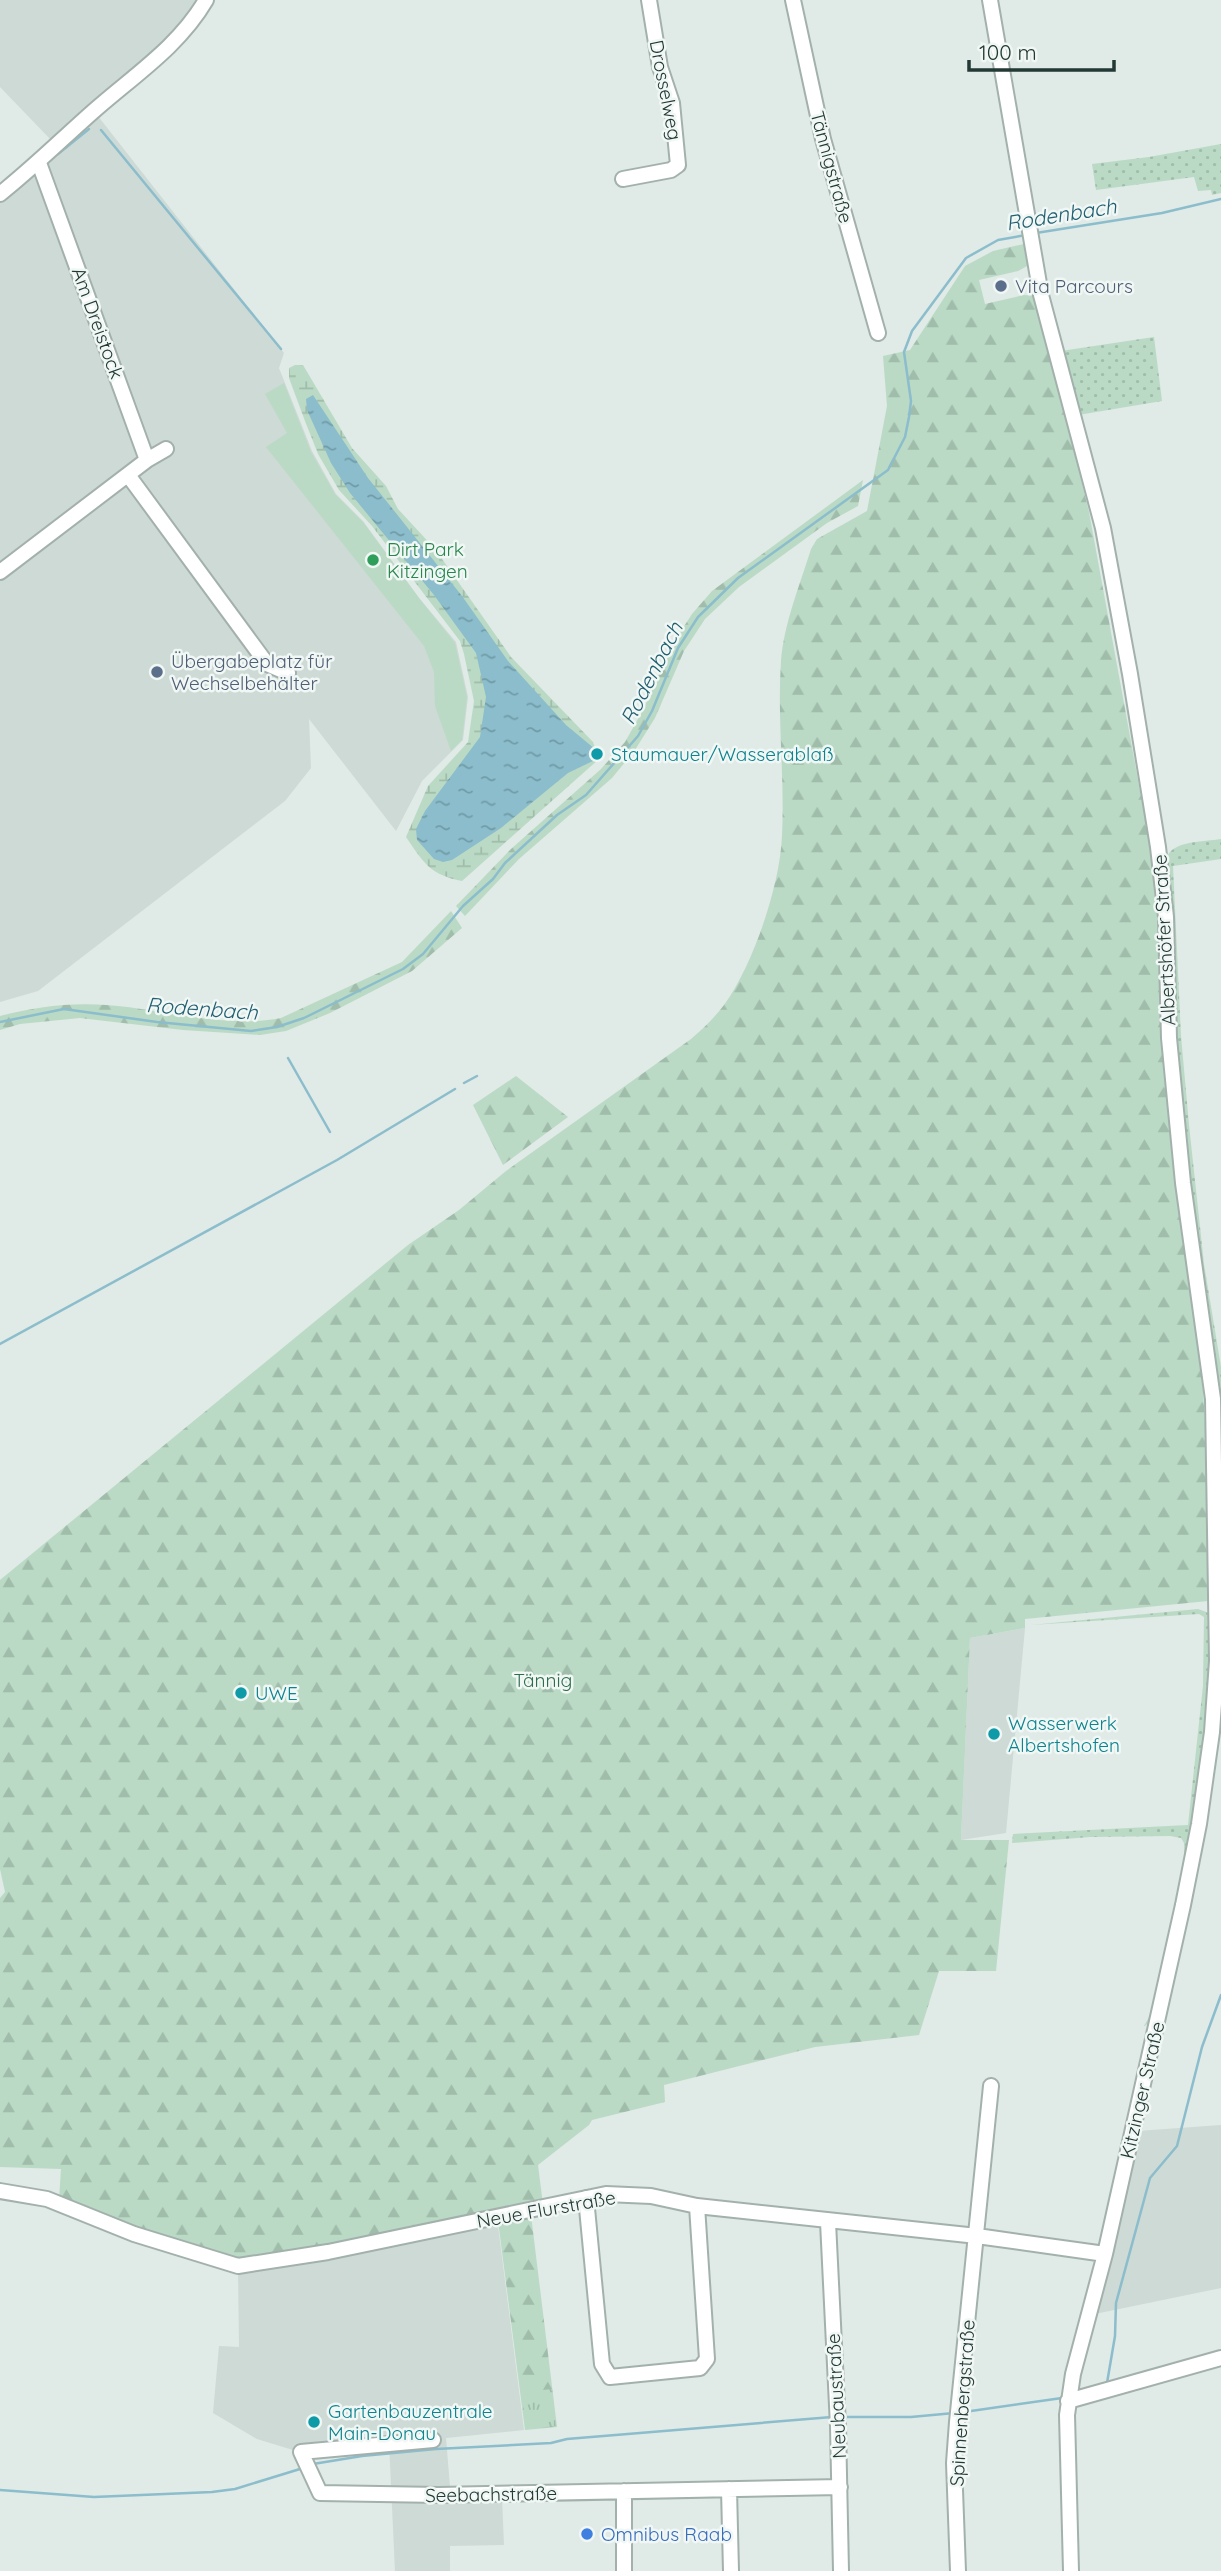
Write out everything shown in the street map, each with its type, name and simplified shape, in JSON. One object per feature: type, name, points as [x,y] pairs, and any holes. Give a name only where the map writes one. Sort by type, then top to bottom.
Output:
[{"type":"street","points":[[0,194],[39,163],[96,109],[152,64],[189,27],[206,0]]},
{"type":"street","name":"Drosselweg","points":[[623,178],[671,170],[678,165],[673,103],[660,67],[649,0]]},
{"type":"street","name":"Tännigstraße","points":[[793,0],[823,139],[878,333]]},
{"type":"street","name":"Albertshöfer Straße","points":[[990,0],[1041,295],[1102,528],[1130,674],[1160,859],[1166,917],[1169,1038],[1181,1171],[1213,1399],[1217,1607]]},
{"type":"street","name":"Am Dreistock","points":[[39,163],[147,460]]},
{"type":"street","points":[[0,572],[147,460],[166,449]]},
{"type":"street","points":[[128,475],[267,664],[288,673]]},
{"type":"street","name":"Kitzinger Straße","points":[[1071,2571],[1068,2401],[1105,2254],[1192,1865],[1212,1732],[1217,1661],[1217,1607]]},
{"type":"street","name":"Spinnenbergstraße","points":[[958,2571],[954,2463],[991,2086]]},
{"type":"street","name":"Neue Flurstraße","points":[[0,2191],[47,2199],[134,2234],[238,2266],[327,2252],[607,2194],[651,2196],[697,2206],[977,2236],[1105,2254]]},
{"type":"street","points":[[586,2198],[602,2364],[610,2377],[700,2368],[707,2359],[697,2206]]},
{"type":"street","name":"Neubaustraße","points":[[828,2221],[838,2426],[841,2571]]},
{"type":"street","points":[[1068,2401],[1221,2358]]},
{"type":"street","name":"Seebachstraße","points":[[433,2440],[301,2452],[320,2493],[439,2495],[840,2487]]},
{"type":"street","points":[[729,2489],[731,2571]]},
{"type":"street","points":[[624,2491],[624,2571]]},
{"type":"shaded area","points":[[0,0],[196,0],[191,11],[153,53],[90,106],[284,353],[279,368],[312,451],[336,494],[363,521],[419,598],[456,642],[468,697],[463,740],[422,781],[396,831],[309,719],[311,768],[285,801],[38,991],[0,1002],[0,190],[53,142],[0,87]]},
{"type":"shaded area","points":[[1025,1628],[1006,1833],[961,1840],[970,1638]]},
{"type":"shaded area","points":[[1221,2125],[1221,2288],[1090,2315],[1138,2131]]},
{"type":"shaded area","points":[[497,2218],[524,2430],[446,2438],[451,2499],[502,2498],[504,2545],[450,2546],[450,2571],[395,2571],[389,2442],[293,2450],[257,2439],[213,2413],[219,2346],[239,2347],[238,2268]]},
{"type":"green space","points":[[1221,144],[1221,193],[1212,195],[1211,190],[1198,191],[1194,177],[1096,190],[1092,164]]},
{"type":"green space","name":"Tännig","points":[[1024,244],[1029,265],[1018,271],[979,280],[985,304],[1024,295],[1037,296],[1089,512],[1153,862],[1158,910],[1159,970],[1185,1253],[1203,1389],[1207,1460],[1208,1601],[1025,1619],[1025,1628],[970,1638],[961,1840],[1009,1840],[996,1971],[939,1971],[919,2035],[815,2047],[664,2085],[665,2102],[592,2120],[538,2165],[543,2205],[530,2207],[557,2427],[525,2430],[497,2213],[237,2264],[59,2200],[61,2169],[0,2167],[0,1898],[5,1892],[0,1869],[0,1580],[408,1245],[459,1210],[506,1171],[691,1039],[724,1005],[755,947],[770,901],[780,856],[783,814],[780,683],[785,633],[811,549],[817,539],[867,511],[887,406],[883,356],[910,350],[965,266],[993,251]]},
{"type":"green space","points":[[1154,337],[1162,401],[1078,415],[1061,351]]},
{"type":"green space","points":[[303,365],[352,448],[386,486],[398,509],[435,549],[511,657],[593,742],[599,759],[462,881],[442,875],[428,866],[406,837],[428,786],[468,742],[474,701],[460,641],[372,526],[339,490],[318,454],[289,378],[289,368]]},
{"type":"green space","name":"Dirt Park Kitzingen","points":[[284,383],[311,452],[335,494],[363,522],[455,643],[467,697],[462,740],[451,751],[435,706],[434,672],[424,646],[266,447],[287,433],[265,394]]},
{"type":"green space","points":[[863,480],[858,506],[827,523],[739,587],[705,619],[684,651],[655,718],[635,750],[612,778],[519,859],[465,916],[456,906],[511,849],[601,769],[625,742],[643,710],[672,645],[692,614],[712,591]]},
{"type":"green space","points":[[1221,839],[1221,859],[1173,866],[1181,1036],[1189,1125],[1204,1264],[1221,1367],[1221,1594],[1220,1527],[1177,1088],[1166,859],[1169,853],[1182,845]]},
{"type":"green space","points":[[451,911],[462,928],[412,971],[330,1013],[286,1031],[260,1035],[183,1030],[80,1018],[20,1024],[0,1030],[0,1016],[39,1008],[80,1004],[128,1007],[215,1020],[259,1021],[281,1018],[402,962]]},
{"type":"green space","points":[[516,1076],[568,1117],[503,1165],[473,1105]]},
{"type":"green space","points":[[1198,1609],[1209,1613],[1212,1618],[1210,1691],[1197,1812],[1151,2022],[1144,2026],[1153,2010],[1184,1861],[1184,1843],[1181,1838],[1090,1837],[1012,1843],[1013,1834],[1188,1825],[1203,1686],[1204,1617],[1199,1614],[1031,1625]]},
{"type":"green space","points":[[552,2389],[556,2426],[526,2429],[522,2392]]},
{"type":"water","points":[[313,395],[368,478],[462,596],[508,661],[566,725],[595,749],[597,759],[568,773],[501,828],[452,860],[443,862],[434,859],[417,840],[416,829],[425,811],[480,737],[486,697],[476,653],[434,595],[350,493],[331,463],[307,410],[306,399]]},
{"type":"waterway","points":[[58,154],[89,129]]},
{"type":"waterway","points":[[101,130],[281,349]]},
{"type":"waterway","name":"Rodenbach","points":[[1036,233],[1162,213],[1221,199]]},
{"type":"waterway","name":"Rodenbach","points":[[0,1022],[64,1009],[251,1031],[277,1027],[304,1018],[403,969],[423,954],[463,906],[493,879],[505,863],[557,815],[586,795],[638,736],[652,711],[678,648],[698,617],[738,578],[888,470],[905,437],[909,417],[911,401],[904,352],[912,331],[966,258],[998,240],[1026,235]]},
{"type":"waterway","points":[[288,1058],[330,1132]]},
{"type":"waterway","points":[[464,1083],[477,1076]]},
{"type":"waterway","points":[[0,1344],[337,1160],[455,1089]]},
{"type":"waterway","points":[[1107,2383],[1115,2336],[1116,2303],[1150,2178],[1177,2146],[1202,2047],[1221,1995]]},
{"type":"waterway","points":[[964,2412],[1062,2398]]},
{"type":"waterway","points":[[842,2417],[911,2417],[954,2413]]},
{"type":"waterway","points":[[313,2464],[436,2449],[551,2443],[567,2439],[832,2417]]},
{"type":"waterway","points":[[0,2490],[94,2497],[212,2492],[235,2489],[300,2469]]},
{"type":"place","name":"Vita Parcours","points":[[1001,286]]},
{"type":"place","name":"Dirt Park Kitzingen","points":[[373,560]]},
{"type":"place","name":"Übergabeplatz für Wechselbehälter","points":[[157,672]]},
{"type":"place","name":"Staumauer/Wasserablaß","points":[[597,754]]},
{"type":"place","name":"UWE","points":[[241,1693]]},
{"type":"place","name":"Wasserwerk Albertshofen","points":[[994,1734]]},
{"type":"place","name":"Gartenbauzentrale Main-Donau","points":[[314,2422]]},
{"type":"place","name":"Omnibus Raab","points":[[587,2534]]}]
